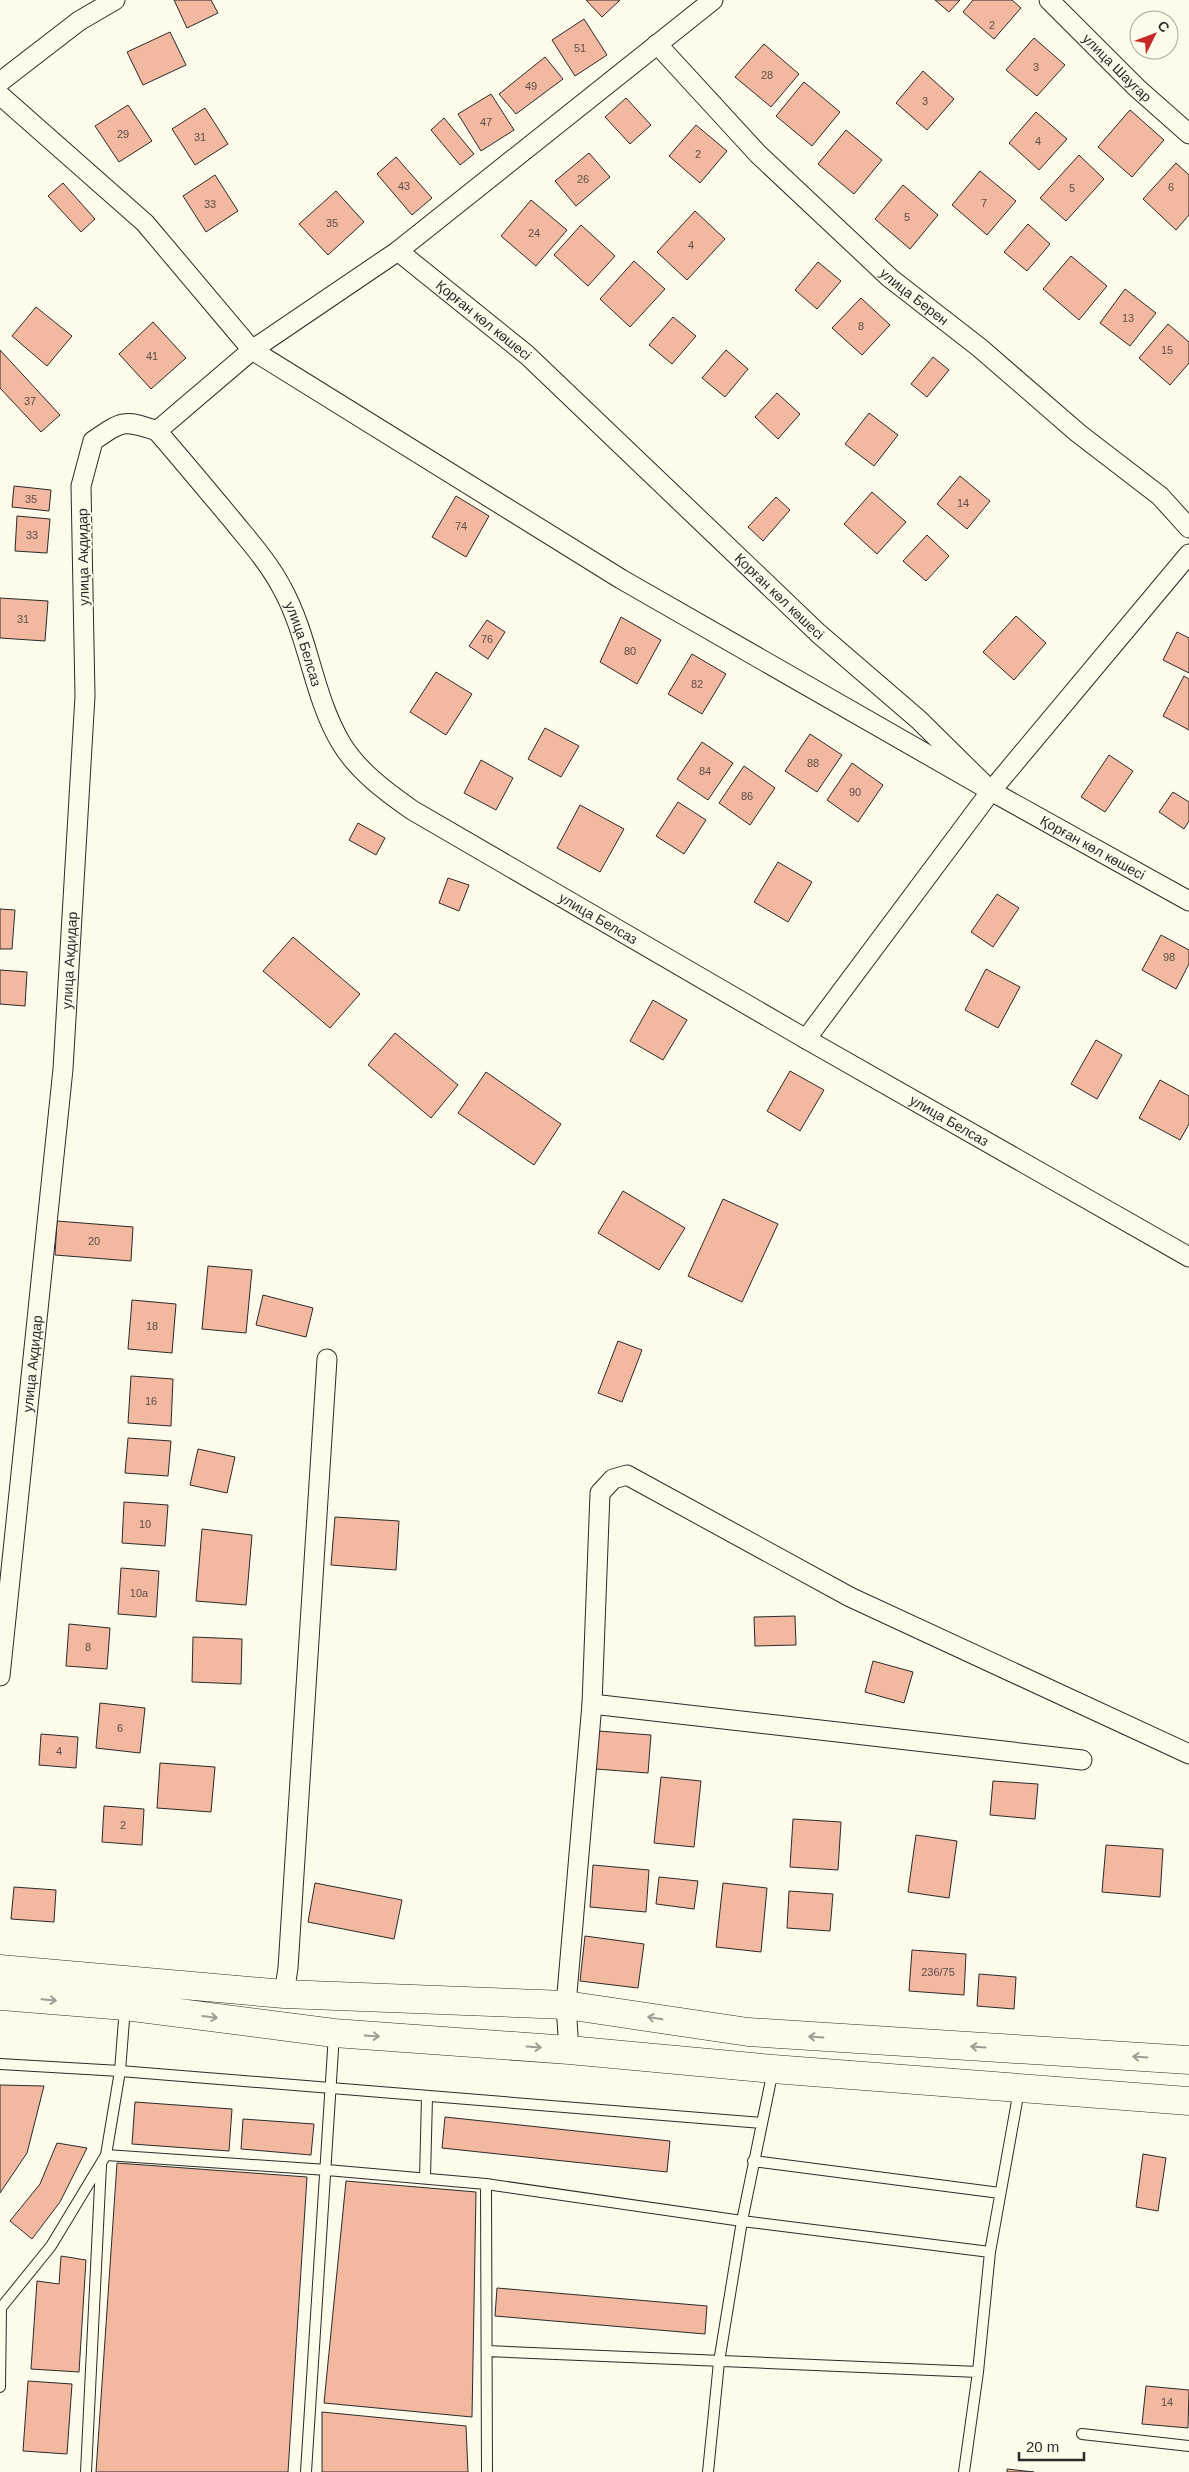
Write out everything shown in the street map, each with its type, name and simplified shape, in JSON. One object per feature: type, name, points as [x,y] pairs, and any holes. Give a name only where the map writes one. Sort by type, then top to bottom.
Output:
[{"type":"main road","points":[[0,1969],[284,1994],[566,2005],[748,2032],[1189,2060]]},
{"type":"main road","points":[[0,1996],[125,2006],[334,2034],[568,2050],[773,2069],[1189,2102]]},
{"type":"street","points":[[0,82],[79,22],[115,0]]},
{"type":"street","points":[[157,431],[252,350],[398,251],[713,0]]},
{"type":"street","name":"улица Шаугар","points":[[1048,0],[1137,88],[1189,134]]},
{"type":"street","name":"улица Берен","points":[[657,44],[758,154],[890,278],[980,348],[1078,433],[1160,496],[1189,528]]},
{"type":"street","points":[[0,95],[146,223],[252,350],[621,579],[991,791]]},
{"type":"street","name":"Қорған көл көшесі","points":[[398,251],[527,355],[818,633],[919,720],[991,791],[1189,900]]},
{"type":"street","name":"улица Акдидар","points":[[0,1676],[63,1069],[85,696],[81,486],[93,441],[116,425],[132,422],[157,431]]},
{"type":"street","name":"улица Белсаз","points":[[157,431],[255,547],[282,587],[300,625],[330,720],[341,743],[357,765],[383,790],[412,810],[806,1039],[1189,1257]]},
{"type":"street","points":[[806,1039],[991,791],[1189,554]]},
{"type":"street","points":[[284,1994],[288,1968],[327,1359]]},
{"type":"street","points":[[568,2050],[566,2005],[592,1704],[600,1494],[613,1479],[626,1475],[850,1597],[1189,1754]]},
{"type":"street","points":[[592,1704],[1082,1760]]},
{"type":"lane","points":[[86,2472],[104,2160],[120,2071],[125,2006]]},
{"type":"lane","points":[[306,2472],[327,2170],[334,2034]]},
{"type":"lane","points":[[0,2064],[120,2071],[427,2097],[762,2122]]},
{"type":"lane","points":[[708,2472],[719,2362],[742,2222],[773,2069]]},
{"type":"lane","points":[[964,2472],[978,2372],[990,2252],[1020,2088]]},
{"type":"lane","points":[[425,2178],[427,2097]]},
{"type":"lane","points":[[104,2160],[327,2170],[486,2184],[742,2222],[990,2252]]},
{"type":"lane","points":[[0,2387],[0,2309],[50,2246],[104,2160]]},
{"type":"lane","points":[[754,2161],[1000,2193]]},
{"type":"lane","points":[[486,2184],[487,2472]]},
{"type":"lane","points":[[487,2351],[978,2372]]},
{"type":"lane","points":[[1082,2434],[1189,2446]]},
{"type":"building","points":[[174,0],[211,0],[218,13],[187,28]]},
{"type":"building","points":[[586,0],[620,0],[602,17]]},
{"type":"building","points":[[935,0],[960,0],[949,12]]},
{"type":"building","points":[[973,0],[1012,0],[1021,8],[994,39],[963,12]]},
{"type":"building","points":[[584,19],[607,55],[575,76],[552,40]]},
{"type":"building","points":[[170,32],[186,65],[143,85],[127,52]]},
{"type":"building","points":[[1034,38],[1065,65],[1037,96],[1006,70]]},
{"type":"building","points":[[764,44],[799,74],[771,107],[735,77]]},
{"type":"building","points":[[545,57],[563,79],[516,114],[499,94]]},
{"type":"building","points":[[923,71],[954,99],[927,130],[896,103]]},
{"type":"building","points":[[804,82],[840,112],[812,146],[776,116]]},
{"type":"building","points":[[491,94],[514,130],[481,151],[458,114]]},
{"type":"building","points":[[626,98],[651,125],[630,144],[605,117]]},
{"type":"building","points":[[128,105],[152,141],[119,162],[95,126]]},
{"type":"building","points":[[205,108],[228,144],[195,165],[172,129]]},
{"type":"building","points":[[1130,110],[1164,140],[1132,177],[1098,147]]},
{"type":"building","points":[[1036,112],[1067,139],[1039,170],[1009,143]]},
{"type":"building","points":[[444,118],[474,154],[460,165],[431,130]]},
{"type":"building","points":[[696,125],[727,151],[700,183],[669,156]]},
{"type":"building","points":[[846,130],[882,160],[854,194],[818,164]]},
{"type":"building","points":[[589,153],[610,177],[576,206],[555,181]]},
{"type":"building","points":[[1079,155],[1104,179],[1066,221],[1040,198]]},
{"type":"building","points":[[396,157],[432,198],[412,215],[377,174]]},
{"type":"building","points":[[1176,163],[1189,175],[1189,215],[1176,230],[1143,199]]},
{"type":"building","points":[[980,171],[1016,201],[987,235],[952,205]]},
{"type":"building","points":[[215,175],[238,211],[206,232],[183,196]]},
{"type":"building","points":[[63,183],[95,219],[81,232],[48,196]]},
{"type":"building","points":[[903,185],[938,215],[910,249],[875,219]]},
{"type":"building","points":[[336,191],[364,222],[328,255],[299,224]]},
{"type":"building","points":[[531,200],[567,230],[536,266],[501,236]]},
{"type":"building","points":[[695,211],[725,239],[687,280],[657,252]]},
{"type":"building","points":[[1028,224],[1050,244],[1027,271],[1004,252]]},
{"type":"building","points":[[581,225],[615,256],[588,286],[554,255]]},
{"type":"building","points":[[1071,256],[1107,286],[1079,320],[1043,289]]},
{"type":"building","points":[[634,261],[665,289],[630,327],[600,299]]},
{"type":"building","points":[[818,262],[841,281],[817,309],[795,290]]},
{"type":"building","points":[[1125,289],[1156,313],[1130,346],[1100,323]]},
{"type":"building","points":[[861,298],[890,325],[862,355],[832,328]]},
{"type":"building","points":[[36,307],[72,336],[47,366],[12,336]]},
{"type":"building","points":[[673,317],[696,336],[672,364],[649,345]]},
{"type":"building","points":[[153,322],[186,358],[151,389],[119,354]]},
{"type":"building","points":[[1168,324],[1189,342],[1189,363],[1170,385],[1139,358]]},
{"type":"building","points":[[0,350],[60,415],[41,432],[0,388]]},
{"type":"building","points":[[726,350],[748,369],[725,397],[702,378]]},
{"type":"building","points":[[933,357],[949,370],[927,397],[911,384]]},
{"type":"building","points":[[777,393],[800,414],[778,439],[755,417]]},
{"type":"building","points":[[869,413],[898,435],[874,466],[845,444]]},
{"type":"building","points":[[960,476],[990,501],[967,529],[937,504]]},
{"type":"building","points":[[14,486],[51,490],[49,511],[12,507]]},
{"type":"building","points":[[872,492],[906,522],[877,554],[844,524]]},
{"type":"building","points":[[456,496],[489,516],[466,557],[432,537]]},
{"type":"building","points":[[776,497],[790,510],[763,541],[748,527]]},
{"type":"building","points":[[17,516],[50,519],[47,553],[15,551]]},
{"type":"building","points":[[927,535],[949,556],[926,581],[903,561]]},
{"type":"building","points":[[0,598],[48,601],[45,641],[0,638]]},
{"type":"building","points":[[1016,616],[1046,643],[1014,680],[983,652]]},
{"type":"building","points":[[621,617],[661,640],[637,684],[600,662]]},
{"type":"building","points":[[487,620],[505,632],[488,659],[469,646]]},
{"type":"building","points":[[1177,632],[1189,638],[1189,673],[1163,660]]},
{"type":"building","points":[[692,654],[726,674],[702,714],[668,694]]},
{"type":"building","points":[[436,672],[472,694],[446,735],[410,712]]},
{"type":"building","points":[[1184,676],[1189,679],[1189,730],[1163,716]]},
{"type":"building","points":[[545,728],[579,746],[561,777],[528,759]]},
{"type":"building","points":[[810,734],[842,755],[817,792],[785,771]]},
{"type":"building","points":[[702,742],[733,763],[708,800],[677,779]]},
{"type":"building","points":[[1109,755],[1133,771],[1105,812],[1081,797]]},
{"type":"building","points":[[481,760],[513,778],[496,810],[464,793]]},
{"type":"building","points":[[852,763],[883,785],[858,822],[827,800]]},
{"type":"building","points":[[744,766],[775,788],[750,825],[719,803]]},
{"type":"building","points":[[1173,792],[1189,802],[1189,821],[1184,829],[1159,812]]},
{"type":"building","points":[[678,802],[706,820],[684,854],[656,836]]},
{"type":"building","points":[[580,805],[624,829],[600,872],[557,848]]},
{"type":"building","points":[[358,823],[385,838],[376,855],[349,840]]},
{"type":"building","points":[[778,862],[812,882],[788,922],[754,902]]},
{"type":"building","points":[[448,878],[469,885],[459,911],[439,903]]},
{"type":"building","points":[[997,894],[1019,908],[993,947],[971,932]]},
{"type":"building","points":[[0,909],[15,910],[12,949],[0,949]]},
{"type":"building","points":[[1161,935],[1189,950],[1189,964],[1176,989],[1142,970]]},
{"type":"building","points":[[293,937],[360,994],[330,1028],[263,971]]},
{"type":"building","points":[[986,969],[1020,987],[998,1028],[965,1010]]},
{"type":"building","points":[[0,970],[27,972],[25,1006],[0,1004]]},
{"type":"building","points":[[653,1000],[687,1020],[663,1060],[630,1041]]},
{"type":"building","points":[[395,1033],[458,1085],[431,1118],[368,1065]]},
{"type":"building","points":[[1096,1040],[1122,1055],[1097,1099],[1071,1084]]},
{"type":"building","points":[[790,1071],[824,1090],[800,1131],[767,1111]]},
{"type":"building","points":[[486,1072],[561,1124],[534,1165],[458,1113]]},
{"type":"building","points":[[1160,1080],[1189,1096],[1189,1124],[1180,1140],[1139,1118]]},
{"type":"building","points":[[623,1191],[685,1228],[659,1270],[598,1233]]},
{"type":"building","points":[[723,1199],[778,1224],[742,1302],[688,1276]]},
{"type":"building","points":[[57,1221],[133,1227],[131,1261],[55,1255]]},
{"type":"building","points":[[208,1266],[252,1270],[246,1333],[202,1329]]},
{"type":"building","points":[[263,1295],[313,1308],[306,1337],[256,1325]]},
{"type":"building","points":[[132,1300],[176,1304],[172,1353],[128,1349]]},
{"type":"building","points":[[618,1341],[642,1350],[622,1402],[598,1393]]},
{"type":"building","points":[[131,1376],[173,1379],[171,1426],[128,1423]]},
{"type":"building","points":[[128,1438],[171,1441],[168,1476],[125,1473]]},
{"type":"building","points":[[198,1449],[235,1457],[227,1493],[190,1485]]},
{"type":"building","points":[[124,1502],[168,1505],[165,1546],[122,1543]]},
{"type":"building","points":[[335,1517],[399,1521],[396,1570],[331,1565]]},
{"type":"building","points":[[202,1529],[252,1535],[246,1605],[196,1601]]},
{"type":"building","points":[[121,1568],[159,1571],[156,1617],[118,1614]]},
{"type":"building","points":[[795,1616],[796,1645],[755,1646],[754,1617]]},
{"type":"building","points":[[69,1624],[110,1628],[107,1669],[66,1666]]},
{"type":"building","points":[[193,1637],[242,1639],[241,1684],[192,1682]]},
{"type":"building","points":[[873,1661],[913,1672],[904,1703],[865,1692]]},
{"type":"building","points":[[100,1703],[145,1708],[140,1753],[96,1748]]},
{"type":"building","points":[[598,1731],[651,1735],[648,1773],[596,1769]]},
{"type":"building","points":[[41,1734],[78,1737],[76,1768],[39,1765]]},
{"type":"building","points":[[160,1763],[215,1767],[211,1812],[157,1808]]},
{"type":"building","points":[[661,1777],[701,1781],[694,1847],[654,1843]]},
{"type":"building","points":[[993,1781],[1038,1784],[1035,1819],[990,1815]]},
{"type":"building","points":[[104,1806],[144,1809],[142,1845],[102,1842]]},
{"type":"building","points":[[793,1819],[841,1822],[838,1870],[790,1867]]},
{"type":"building","points":[[916,1835],[957,1841],[949,1898],[908,1892]]},
{"type":"building","points":[[1106,1845],[1163,1849],[1160,1897],[1102,1892]]},
{"type":"building","points":[[593,1865],[649,1870],[646,1912],[590,1907]]},
{"type":"building","points":[[659,1877],[698,1881],[694,1909],[656,1904]]},
{"type":"building","points":[[315,1883],[402,1900],[394,1939],[308,1922]]},
{"type":"building","points":[[723,1883],[767,1888],[761,1952],[716,1947]]},
{"type":"building","points":[[14,1887],[56,1890],[54,1922],[11,1919]]},
{"type":"building","points":[[789,1891],[833,1894],[830,1931],[787,1928]]},
{"type":"building","points":[[585,1936],[644,1944],[638,1988],[580,1981]]},
{"type":"building","points":[[912,1950],[966,1954],[964,1995],[909,1991]]},
{"type":"building","points":[[979,1974],[1016,1977],[1014,2009],[977,2006]]},
{"type":"building","points":[[0,2085],[44,2086],[27,2153],[0,2193]]},
{"type":"building","points":[[135,2102],[232,2109],[229,2151],[132,2144]]},
{"type":"building","points":[[445,2117],[670,2141],[667,2172],[442,2148]]},
{"type":"building","points":[[243,2119],[314,2124],[311,2155],[241,2149]]},
{"type":"building","points":[[57,2143],[87,2148],[60,2202],[32,2239],[10,2221],[40,2184]]},
{"type":"building","points":[[1143,2154],[1166,2158],[1158,2211],[1136,2207]]},
{"type":"building","points":[[117,2163],[307,2177],[288,2472],[96,2472]]},
{"type":"building","points":[[346,2181],[476,2192],[472,2417],[324,2403]]},
{"type":"building","points":[[61,2256],[86,2260],[79,2372],[31,2369],[37,2281],[59,2284]]},
{"type":"building","points":[[497,2288],[707,2306],[705,2334],[495,2316]]},
{"type":"building","points":[[28,2381],[72,2384],[67,2454],[23,2451]]},
{"type":"building","points":[[1146,2386],[1189,2390],[1188,2428],[1142,2424]]},
{"type":"building","points":[[322,2412],[466,2426],[468,2472],[322,2472]]},
{"type":"building","points":[[1007,2469],[1034,2472],[1007,2472]]}]
